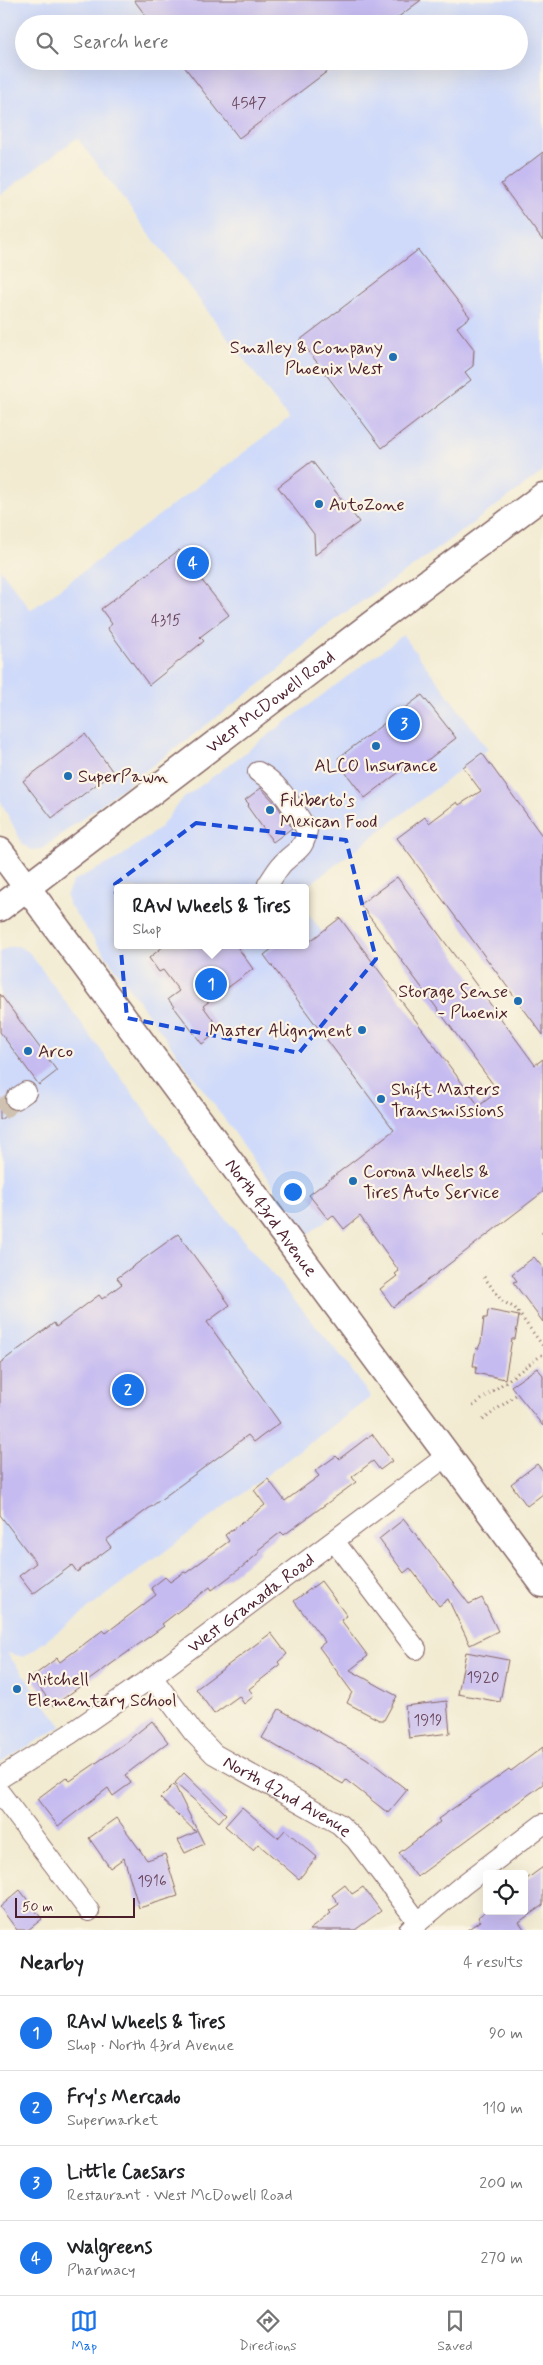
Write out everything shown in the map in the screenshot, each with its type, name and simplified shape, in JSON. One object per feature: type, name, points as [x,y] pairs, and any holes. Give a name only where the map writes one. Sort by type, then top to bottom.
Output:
[{"type":"main road","name":"West McDowell Road","points":[[0,908],[377,620],[543,496]]},
{"type":"main road","name":"North 43rd Avenue","points":[[0,851],[543,1584]]},
{"type":"street","points":[[258,772],[269,778],[277,787],[308,830],[305,842],[298,851],[284,862],[268,884]]},
{"type":"street","name":"West Granada Road","points":[[0,1778],[70,1734],[152,1677],[448,1455]]},
{"type":"street","points":[[334,1541],[416,1649]]},
{"type":"street","name":"North 42nd Avenue","points":[[152,1677],[199,1739],[214,1754],[339,1824],[356,1840],[414,1926]]},
{"type":"street","points":[[0,1793],[88,1911]]},
{"type":"street","points":[[414,1926],[543,1824]]},
{"type":"path","points":[[484,1277],[502,1301],[515,1308],[543,1346]]},
{"type":"path","points":[[473,1406],[543,1354]]},
{"type":"path","points":[[483,1420],[518,1394]]},
{"type":"highlighted area","points":[[196,823],[346,840],[376,959],[299,1053],[127,1018],[115,884]]},
{"type":"shaded area","points":[[0,0],[543,0],[543,472],[408,570],[320,630],[279,670],[42,849],[32,850],[23,845],[0,800],[0,569],[31,610],[289,419],[77,138],[0,195]]},
{"type":"shaded area","points":[[403,635],[488,749],[309,885],[114,884],[114,949],[309,949],[309,914],[462,1121],[308,1234],[69,905],[66,896],[73,881],[119,858],[160,828],[180,801]]},
{"type":"shaded area","points":[[12,946],[18,946],[29,952],[219,1211],[343,1358],[371,1397],[24,1657],[7,1653],[62,1726],[0,1763],[0,952]]},
{"type":"building","points":[[134,0],[421,0],[401,15],[145,15]]},
{"type":"building","points":[[187,70],[329,70],[239,138]]},
{"type":"building","points":[[543,152],[543,241],[501,184]]},
{"type":"building","name":"Smalley & Company Phoenix West","points":[[418,250],[470,317],[457,327],[474,349],[473,366],[465,372],[471,380],[382,448],[300,340]]},
{"type":"building","name":"AutoZone","points":[[312,461],[359,522],[315,555],[314,534],[278,487]]},
{"type":"building","points":[[179,550],[184,558],[195,550],[207,565],[196,573],[229,615],[200,637],[204,641],[149,685],[107,628],[112,624],[101,609]]},
{"type":"building","points":[[422,695],[456,738],[416,769],[411,763],[365,798],[339,764],[341,762],[338,758]]},
{"type":"building","name":"SuperPawn","points":[[85,734],[113,772],[52,818],[23,781]]},
{"type":"building","points":[[482,753],[543,837],[543,1035],[397,838],[425,817],[429,823],[457,802],[459,805],[481,791],[463,767]]},
{"type":"building","name":"Filiberto's Mexican Food","points":[[261,788],[277,805],[292,828],[273,842],[247,806],[249,804],[245,800]]},
{"type":"building","points":[[397,877],[535,1065],[543,1059],[543,1192],[393,1307],[380,1289],[397,1276],[395,1274],[399,1271],[360,1216],[344,1229],[333,1215],[328,1219],[309,1195],[394,1130],[264,955],[272,949],[309,949],[309,942],[340,918],[479,1106],[498,1091],[360,904]]},
{"type":"building","points":[[160,949],[239,949],[253,969],[203,1006],[220,1030],[202,1044],[168,999],[179,991],[163,970],[159,972],[149,958]]},
{"type":"building","name":"Arco","points":[[0,994],[57,1071],[39,1085],[0,1032]]},
{"type":"building","points":[[4,1099],[7,1106],[13,1110],[0,1120],[0,1102]]},
{"type":"building","points":[[178,1234],[230,1305],[207,1322],[280,1423],[254,1442],[248,1435],[106,1540],[111,1547],[77,1572],[72,1565],[33,1594],[19,1576],[36,1563],[0,1515],[0,1363],[54,1323],[56,1327],[99,1295],[102,1299],[122,1284],[117,1278]]},
{"type":"building","points":[[534,1257],[543,1268],[543,1322],[513,1282],[517,1281],[512,1274]]},
{"type":"building","points":[[488,1310],[519,1316],[515,1339],[512,1339],[505,1379],[475,1373],[477,1366],[473,1366],[476,1348],[478,1349],[481,1342],[484,1318],[487,1318]]},
{"type":"building","points":[[537,1368],[543,1375],[543,1426],[511,1386]]},
{"type":"building","points":[[372,1434],[392,1461],[380,1470],[373,1461],[352,1477],[356,1482],[284,1535],[281,1532],[258,1550],[260,1552],[241,1568],[212,1590],[210,1587],[162,1624],[164,1626],[53,1706],[32,1677],[57,1658],[60,1662],[103,1630],[106,1633],[156,1595],[151,1588],[165,1577],[170,1582],[184,1572],[186,1573],[229,1541],[225,1535],[265,1505],[254,1490],[268,1479],[285,1501],[319,1476],[315,1471],[336,1456],[339,1459]]},
{"type":"building","points":[[537,1464],[543,1471],[543,1494],[527,1506],[511,1484]]},
{"type":"building","points":[[404,1519],[469,1604],[482,1598],[498,1631],[470,1645],[448,1599],[439,1606],[410,1568],[404,1573],[379,1539]]},
{"type":"building","points":[[321,1581],[347,1616],[341,1620],[368,1656],[350,1670],[397,1696],[384,1720],[379,1720],[347,1703],[352,1692],[319,1647],[325,1642],[294,1601]]},
{"type":"building","points":[[271,1633],[287,1654],[278,1662],[280,1665],[249,1689],[254,1696],[244,1704],[239,1696],[214,1714],[196,1689]]},
{"type":"building","points":[[466,1652],[508,1660],[500,1702],[458,1694]]},
{"type":"building","points":[[447,1701],[450,1733],[409,1738],[405,1706]]},
{"type":"building","points":[[279,1709],[366,1758],[407,1790],[388,1813],[346,1780],[343,1784],[262,1738]]},
{"type":"building","points":[[152,1721],[168,1742],[125,1775],[131,1783],[113,1796],[108,1788],[58,1826],[37,1799],[66,1777],[70,1781],[125,1743]]},
{"type":"building","points":[[543,1747],[543,1784],[417,1877],[399,1853],[440,1822],[438,1819],[509,1769],[511,1771]]},
{"type":"building","points":[[184,1773],[226,1814],[219,1822],[175,1783]]},
{"type":"building","points":[[174,1784],[204,1844],[185,1853],[178,1840],[196,1832],[160,1798]]},
{"type":"building","points":[[242,1807],[278,1838],[285,1830],[317,1857],[299,1879],[258,1844],[253,1850],[225,1826]]},
{"type":"building","points":[[117,1818],[147,1860],[165,1854],[178,1896],[139,1908],[124,1858],[110,1868],[89,1838]]},
{"type":"building","points":[[543,1867],[543,1905],[519,1922],[525,1930],[467,1930],[480,1921],[478,1917],[483,1913],[483,1915],[528,1915],[528,1878]]},
{"type":"building","points":[[345,1885],[352,1894],[363,1887],[381,1911],[355,1930],[309,1930],[331,1913],[329,1911],[339,1904],[332,1895]]},
{"type":"building","points":[[20,1890],[42,1919],[28,1930],[17,1930],[0,1907]]},
{"type":"tunnel","points":[[0,1111],[16,1099]]},
{"type":"place","name":"Smalley & Company Phoenix West","points":[[393,357]]},
{"type":"place","name":"AutoZone","points":[[319,504]]},
{"type":"place","name":"Walgreens","points":[[193,563]]},
{"type":"place","name":"Little Caesars","points":[[404,724]]},
{"type":"place","name":"ALCO Insurance","points":[[376,746]]},
{"type":"place","name":"SuperPawn","points":[[68,776]]},
{"type":"place","name":"Filiberto's Mexican Food","points":[[270,810]]},
{"type":"place","name":"RAW Wheels & Tires","points":[[211,984]]},
{"type":"place","name":"Storage Sense - Phoenix","points":[[518,1001]]},
{"type":"place","name":"Master Alignment","points":[[362,1030]]},
{"type":"place","name":"Arco","points":[[28,1051]]},
{"type":"place","name":"Shift Masters Transmissions","points":[[381,1099]]},
{"type":"place","name":"Corona Wheels & Tires Auto Service","points":[[353,1181]]},
{"type":"place","name":"Fry's Mercado","points":[[128,1390]]},
{"type":"place","name":"Mitchell Elementary School","points":[[17,1689]]}]
